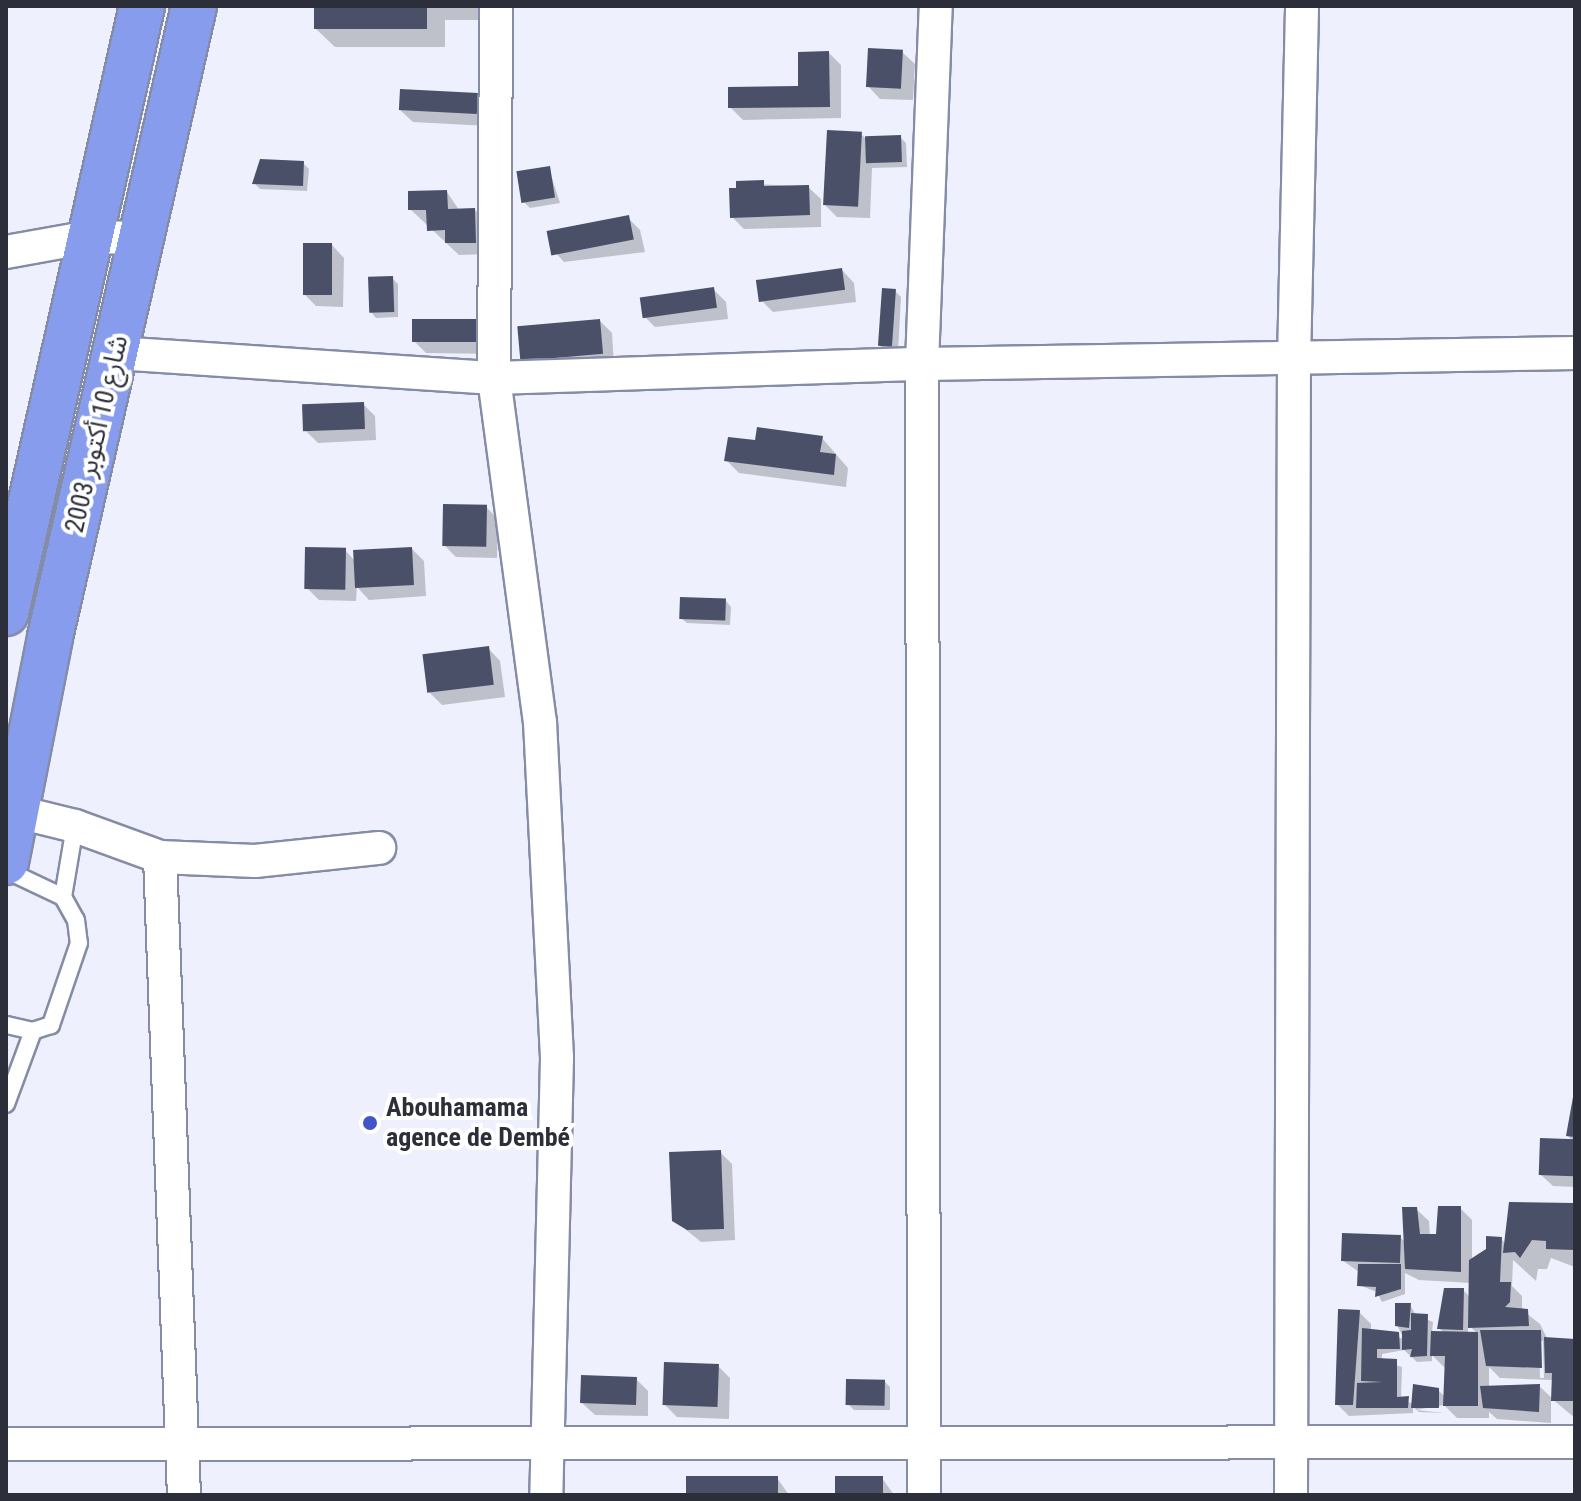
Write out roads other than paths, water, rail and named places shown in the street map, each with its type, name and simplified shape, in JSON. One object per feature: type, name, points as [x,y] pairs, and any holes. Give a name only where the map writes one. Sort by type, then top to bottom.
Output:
[{"type":"highway","name":"شارع 10 أكتوبر 2003","points":[[6,613],[142,6]]},
{"type":"highway","name":"شارع 10 أكتوبر 2003","points":[[6,862],[11,810],[194,6]]},
{"type":"street","points":[[496,6],[494,378],[540,722],[549,851],[557,1058],[546,1495]]},
{"type":"street","points":[[924,1495],[922,364],[936,6]]},
{"type":"street","points":[[1291,1495],[1294,361],[1302,6]]},
{"type":"street","points":[[6,252],[89,237],[142,238]]},
{"type":"street","points":[[116,353],[494,378],[922,364],[1294,361],[1575,353]]},
{"type":"street","points":[[11,810],[75,826],[160,857],[255,861],[379,848]]},
{"type":"street","points":[[160,857],[186,1443],[184,1495]]},
{"type":"street","points":[[6,1444],[547,1440],[925,1444],[1290,1439],[1575,1442]]},
{"type":"lane","points":[[63,897],[75,826]]},
{"type":"lane","points":[[6,870],[63,897],[76,920],[79,943],[51,1025],[33,1031],[6,1025]]},
{"type":"lane","points":[[6,1104],[33,1031]]},
{"type":"place","name":"Abouhamama agence de Dembé","points":[[370,1123]]}]
